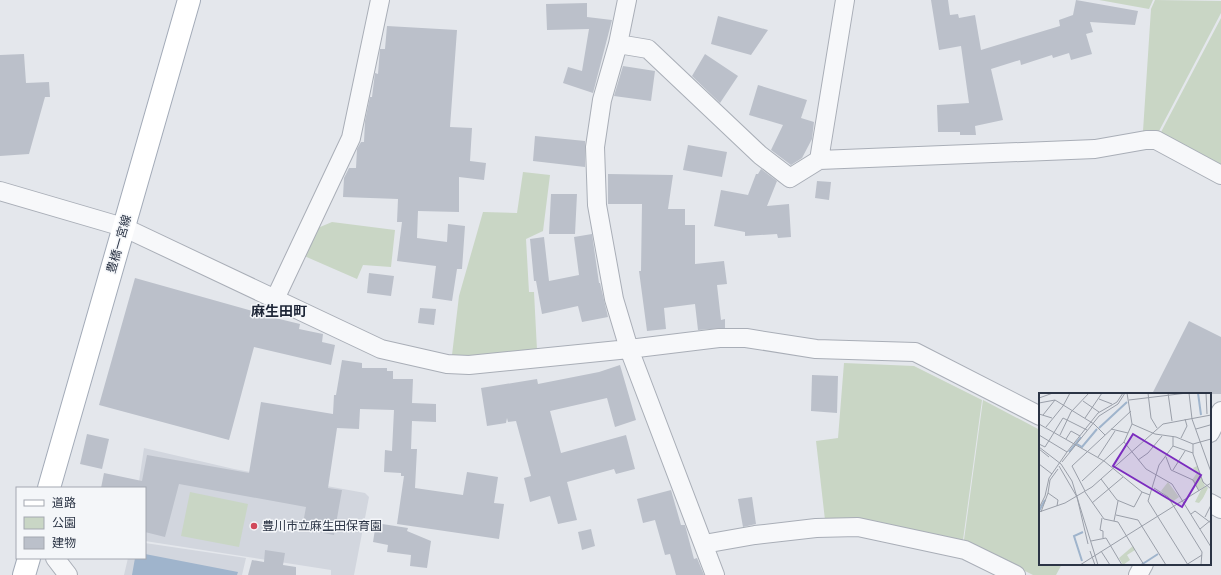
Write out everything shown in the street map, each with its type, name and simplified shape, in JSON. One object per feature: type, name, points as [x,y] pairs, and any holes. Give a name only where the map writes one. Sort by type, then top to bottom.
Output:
[{"type":"main road","name":"豊橋一宮線","points":[[49,487],[189,0]]},
{"type":"main road","points":[[24,575],[29,559]]},
{"type":"street","points":[[275,299],[351,138],[380,0]]},
{"type":"street","points":[[627,0],[618,44],[602,100],[595,147],[597,205],[614,299],[629,349],[715,575]]},
{"type":"street","points":[[819,160],[846,0]]},
{"type":"street","points":[[618,44],[648,50],[760,155],[790,178],[819,160],[1095,149],[1146,140],[1156,140],[1221,175]]},
{"type":"street","points":[[0,191],[124,227],[381,349],[447,364],[469,365],[629,349],[719,338],[746,338],[816,349],[915,352],[1039,415]]},
{"type":"street","points":[[1211,431],[1221,411]]},
{"type":"street","points":[[1211,504],[1221,509]]},
{"type":"street","points":[[704,544],[755,535],[816,528],[858,527],[965,550],[1016,575]]},
{"type":"street","points":[[56,559],[68,575]]},
{"type":"street","points":[[1138,575],[1143,565]]},
{"type":"shaded area","name":"豊川市立麻生田保育園","points":[[144,448],[234,469],[365,493],[369,497],[354,575],[331,575],[331,570],[146,541],[146,487],[138,487]]},
{"type":"shaded area","points":[[146,543],[246,558],[242,575],[124,575],[128,559],[146,559]]},
{"type":"green space","points":[[1099,0],[1153,0],[1149,9]]},
{"type":"green space","points":[[1155,0],[1221,1],[1221,13],[1158,133],[1143,131],[1151,9]]},
{"type":"green space","points":[[1221,18],[1221,167],[1160,134]]},
{"type":"green space","points":[[523,172],[550,175],[543,231],[526,239],[529,292],[534,292],[537,350],[470,356],[452,355],[459,296],[483,212],[517,213]]},
{"type":"green space","points":[[332,222],[395,230],[391,267],[363,265],[357,279],[302,255],[313,230]]},
{"type":"green space","points":[[844,363],[914,366],[982,400],[963,540],[860,518],[825,520],[816,441],[838,438]]},
{"type":"green space","points":[[983,400],[1039,429],[1039,565],[1061,565],[1056,575],[1033,575],[964,540]]},
{"type":"green space","points":[[190,492],[248,504],[239,547],[181,536]]},
{"type":"water","points":[[146,554],[238,572],[237,575],[132,575],[135,559],[146,559]]},
{"type":"building","points":[[931,0],[948,0],[950,15],[958,14],[959,18],[975,15],[981,50],[1060,26],[1059,20],[1073,15],[1076,0],[1138,11],[1135,25],[1090,22],[1093,32],[1086,34],[1092,54],[1071,60],[1069,53],[1053,58],[1052,55],[1021,65],[1020,60],[991,69],[1003,120],[975,126],[976,135],[960,135],[960,132],[938,132],[937,105],[969,103],[961,46],[939,50]]},
{"type":"building","points":[[587,3],[587,17],[612,20],[593,93],[563,83],[568,67],[582,71],[589,29],[547,30],[546,4]]},
{"type":"building","points":[[718,16],[768,30],[751,55],[711,44]]},
{"type":"building","points":[[387,26],[457,30],[450,127],[472,128],[470,161],[486,163],[484,180],[459,177],[459,212],[418,211],[417,238],[447,242],[448,224],[465,226],[462,269],[457,269],[452,301],[432,298],[436,266],[397,261],[402,222],[397,222],[398,199],[343,197],[344,178],[349,168],[356,168],[357,149],[361,142],[364,142],[365,121],[370,97],[372,97],[375,73],[378,74],[380,49],[385,49]]},
{"type":"building","points":[[24,54],[26,83],[49,82],[50,97],[45,97],[29,154],[0,156],[0,55]]},
{"type":"building","points":[[705,54],[738,76],[720,103],[692,76]]},
{"type":"building","points":[[623,66],[655,71],[651,101],[614,96]]},
{"type":"building","points":[[758,85],[807,100],[801,118],[814,122],[812,139],[802,158],[791,165],[771,150],[783,125],[749,115]]},
{"type":"building","points":[[535,136],[585,141],[585,167],[533,161]]},
{"type":"building","points":[[688,145],[727,152],[722,177],[683,170]]},
{"type":"building","points":[[761,169],[777,181],[767,206],[789,204],[791,237],[778,238],[777,234],[745,236],[745,232],[714,226],[721,190],[748,195],[756,174],[758,174]]},
{"type":"building","points":[[608,174],[673,175],[668,209],[685,209],[685,225],[695,225],[695,264],[724,261],[727,284],[717,285],[721,320],[725,319],[725,328],[698,330],[695,304],[664,308],[666,329],[647,331],[639,271],[641,271],[642,204],[608,204]]},
{"type":"building","points":[[817,181],[831,182],[829,200],[815,198]]},
{"type":"building","points":[[551,194],[577,194],[575,234],[549,234]]},
{"type":"building","points":[[592,234],[599,283],[608,317],[582,322],[578,306],[542,314],[536,281],[534,281],[530,239],[544,237],[549,281],[579,275],[574,237]]},
{"type":"building","points":[[369,273],[394,276],[391,296],[367,293]]},
{"type":"building","points":[[135,278],[263,315],[300,324],[299,329],[323,334],[322,342],[335,345],[331,365],[254,347],[229,440],[99,405]]},
{"type":"building","points":[[420,308],[436,309],[434,325],[418,323]]},
{"type":"building","points":[[1189,321],[1221,337],[1221,394],[1153,393]]},
{"type":"building","points":[[342,360],[362,363],[362,368],[387,368],[387,371],[393,371],[393,379],[413,379],[412,403],[436,404],[436,422],[412,421],[411,449],[417,449],[415,488],[463,495],[467,472],[498,477],[494,503],[504,504],[499,539],[397,524],[404,476],[401,476],[401,473],[384,472],[385,450],[392,451],[394,410],[360,409],[359,429],[337,428],[328,488],[342,490],[334,535],[302,529],[306,507],[179,484],[165,537],[146,532],[146,487],[101,487],[104,473],[142,481],[147,455],[249,473],[261,402],[333,414],[334,395],[336,395]]},
{"type":"building","points":[[620,365],[636,420],[615,427],[607,398],[550,411],[561,453],[626,435],[635,469],[616,474],[614,469],[567,482],[577,520],[558,524],[550,496],[530,502],[524,478],[531,476],[516,421],[508,422],[507,418],[506,423],[487,426],[481,388],[537,379],[538,384],[599,372]]},
{"type":"building","points":[[812,375],[838,376],[837,413],[811,411]]},
{"type":"building","points":[[87,434],[109,439],[102,469],[80,464]]},
{"type":"building","points":[[671,490],[681,525],[685,525],[694,559],[697,558],[704,575],[676,575],[670,554],[665,555],[655,520],[643,523],[637,499]]},
{"type":"building","points":[[752,497],[756,524],[743,527],[738,499]]},
{"type":"building","points":[[376,523],[408,528],[407,531],[431,541],[427,568],[410,566],[411,555],[387,552],[388,545],[373,542]]},
{"type":"building","points":[[591,529],[595,546],[582,550],[578,532]]},
{"type":"building","points":[[265,550],[285,553],[283,565],[296,567],[296,575],[248,575],[252,560],[264,562]]},
{"type":"place","name":"豊川市立麻生田保育園","points":[[254,526]]},
{"type":"district","name":"麻生田町","points":[[279,311]]}]
